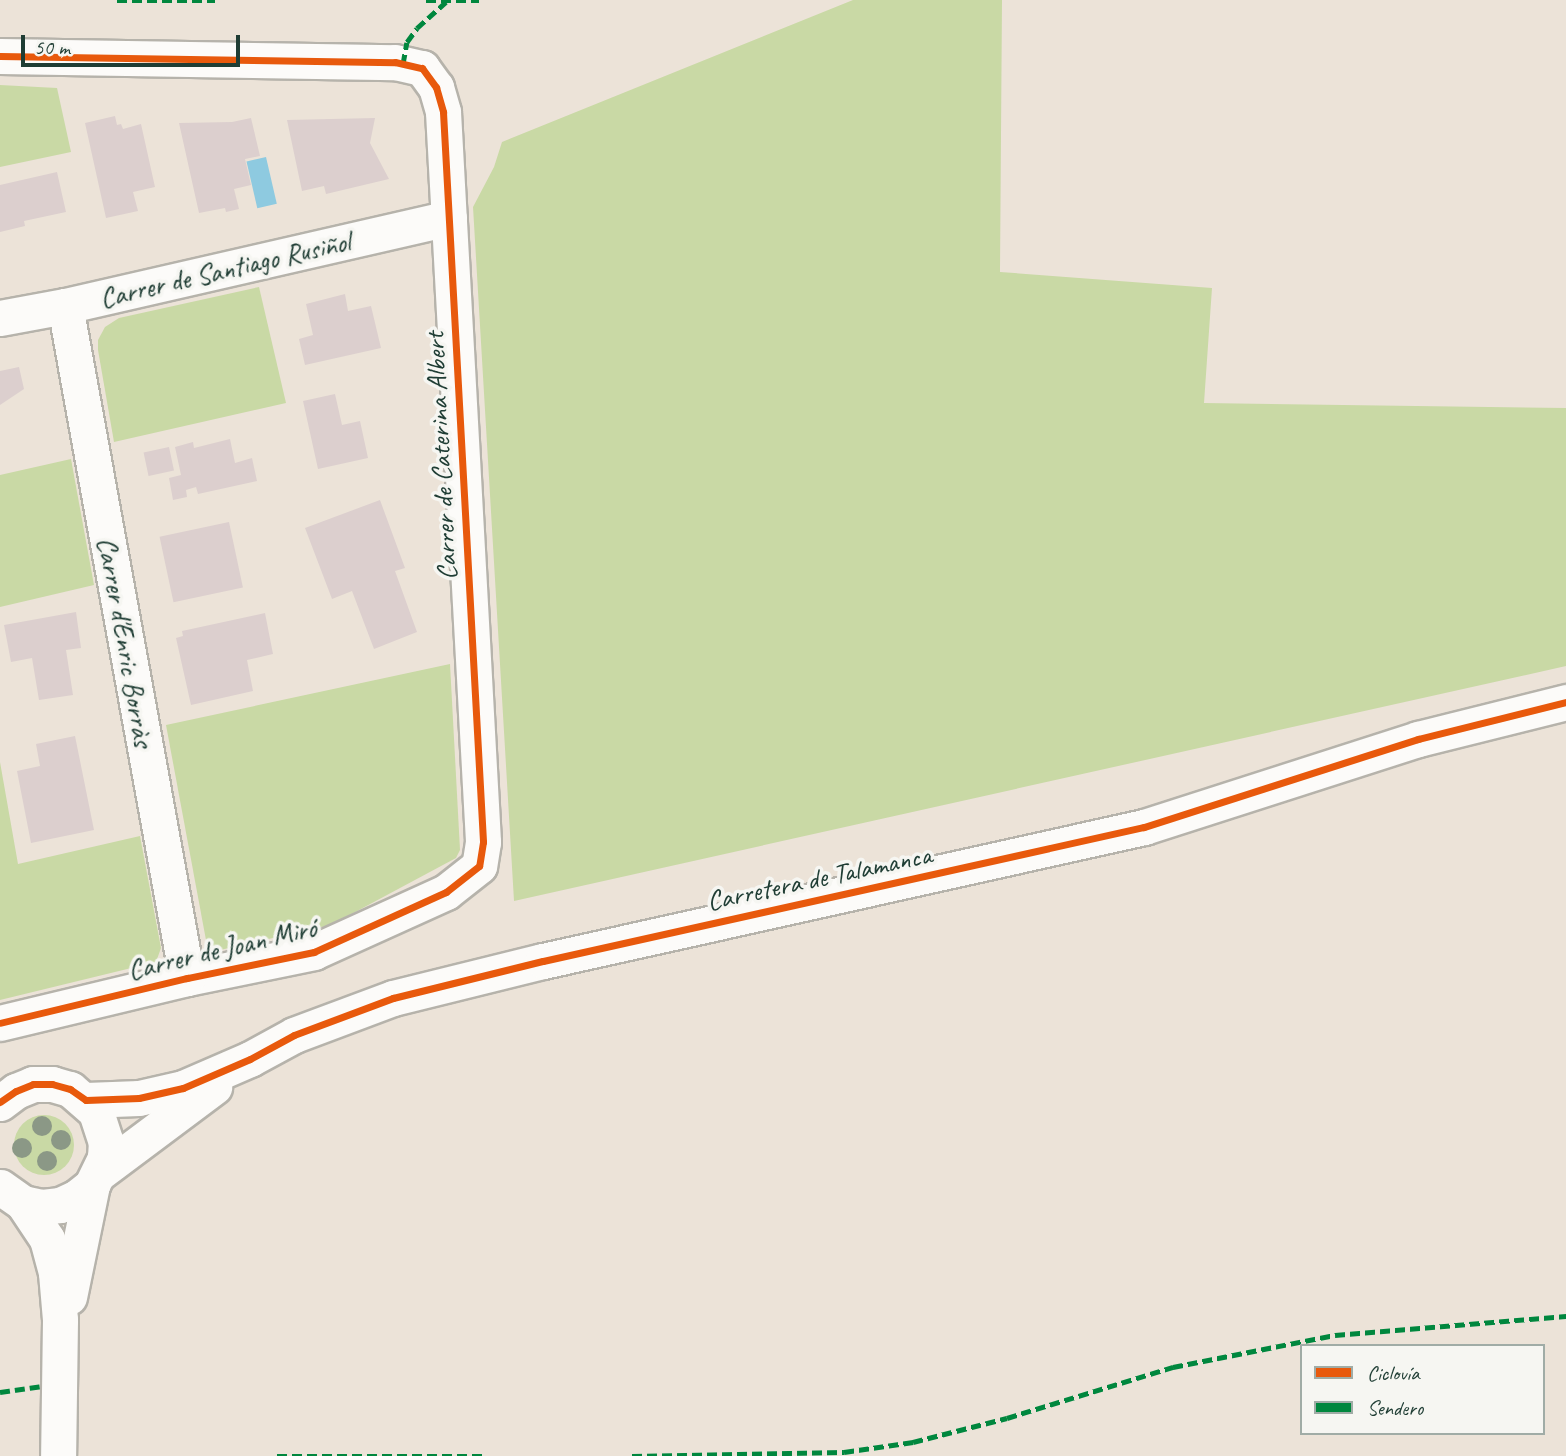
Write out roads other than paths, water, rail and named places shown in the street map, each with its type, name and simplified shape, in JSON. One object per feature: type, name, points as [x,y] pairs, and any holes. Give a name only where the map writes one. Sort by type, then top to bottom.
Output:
[{"type":"street","name":"Carrer de Caterina Albert","points":[[0,56],[403,64],[422,68],[436,87],[443,112],[449,218],[483,833],[480,866]]},
{"type":"street","name":"Carrer de Santiago Rusiñol","points":[[0,318],[65,306],[449,218]]},
{"type":"street","name":"Carrer d'Enric Borràs","points":[[65,306],[187,978]]},
{"type":"street","name":"Carretera de Talamanca","points":[[86,1100],[139,1098],[183,1088],[250,1059],[293,1034],[393,998],[543,961],[1144,827],[1418,739],[1566,702]]},
{"type":"street","name":"Carrer de Joan Miró","points":[[0,1023],[187,978],[314,952],[446,892],[480,866]]},
{"type":"street","name":"Carretera de Talamanca","points":[[6,1192],[42,1207],[60,1205],[77,1197],[96,1179],[250,1059]]},
{"type":"street","points":[[0,1102],[33,1084],[52,1084],[71,1089],[86,1100],[103,1127],[105,1158],[79,1234],[70,1296],[60,1320]]},
{"type":"street","points":[[6,1192],[53,1254],[60,1320],[58,1456]]},
{"type":"water","points":[[266,157],[277,204],[257,208],[247,161]]}]
